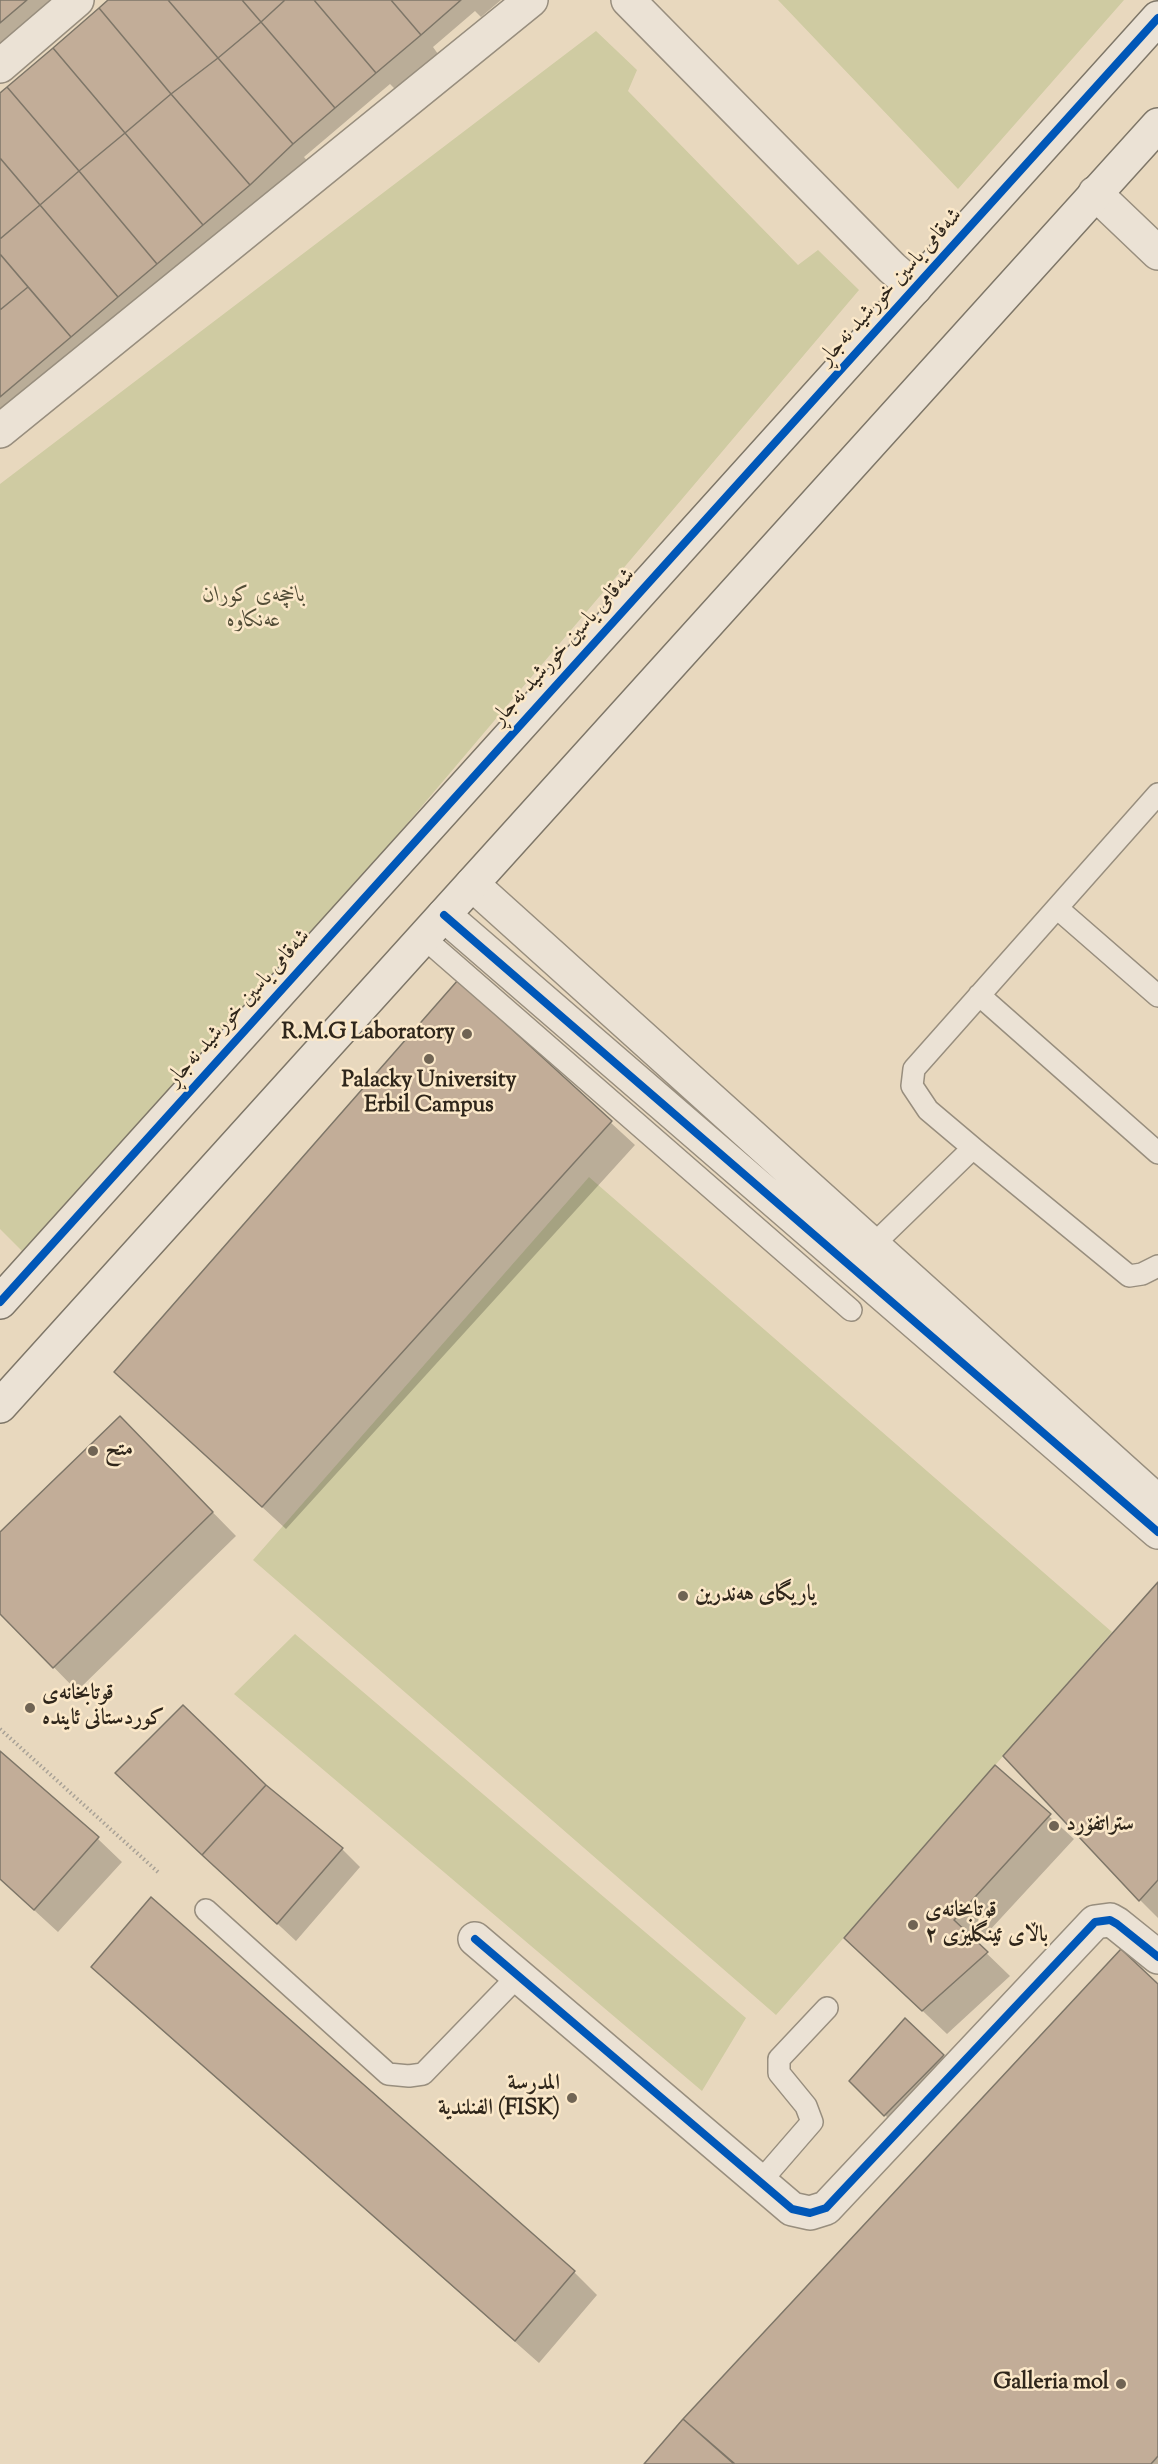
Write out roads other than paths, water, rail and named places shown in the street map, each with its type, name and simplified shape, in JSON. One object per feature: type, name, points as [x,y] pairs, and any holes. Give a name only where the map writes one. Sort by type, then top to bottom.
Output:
[{"type":"street","points":[[0,66],[77,0]]},
{"type":"street","points":[[0,431],[531,0]]},
{"type":"street","points":[[628,0],[892,268],[915,288]]},
{"type":"street","name":"شەقامی یاسین خورشید نەجاڕ","points":[[0,1302],[1158,18]]},
{"type":"street","points":[[0,1406],[1158,125]]},
{"type":"street","points":[[1095,194],[1158,253]]},
{"type":"street","points":[[472,884],[1158,1502]]},
{"type":"street","points":[[434,926],[1158,1532]]},
{"type":"street","points":[[475,1939],[792,2209],[801,2213],[818,2212],[826,2208],[1095,1922],[1110,1920],[1158,1957]]},
{"type":"lane","points":[[1157,798],[914,1069],[912,1086],[928,1110],[1129,1276],[1142,1274],[1158,1266]]},
{"type":"lane","points":[[1057,908],[1158,996]]},
{"type":"lane","points":[[434,926],[851,1310]]},
{"type":"lane","points":[[979,995],[1158,1153]]},
{"type":"lane","points":[[873,1245],[973,1148]]},
{"type":"lane","points":[[206,1910],[388,2074],[409,2076],[423,2074],[518,1976]]},
{"type":"lane","points":[[760,2182],[812,2122],[806,2106],[780,2073],[779,2059],[827,2008]]},
{"type":"place","name":"R.M.G Laboratory","points":[[467,1034]]},
{"type":"place","name":"Palacky University Erbil Campus","points":[[429,1059]]},
{"type":"place","name":"متح","points":[[93,1451]]},
{"type":"place","name":"یاریگای هەندرین","points":[[683,1596]]},
{"type":"place","name":"قوتابخانەی کوردستانی ئایندە","points":[[30,1708]]},
{"type":"place","name":"ستراتفۆرد","points":[[1054,1826]]},
{"type":"place","name":"قوتابخانەی باڵای ئینگلیزی ۲","points":[[913,1925]]},
{"type":"place","name":"المدرسة الفنلندية (FISK)","points":[[572,2098]]},
{"type":"place","name":"Galleria mol","points":[[1121,2384]]},
{"type":"park label","name":"باخچەی کوران عەنکاوە","points":[[254,610]]}]
